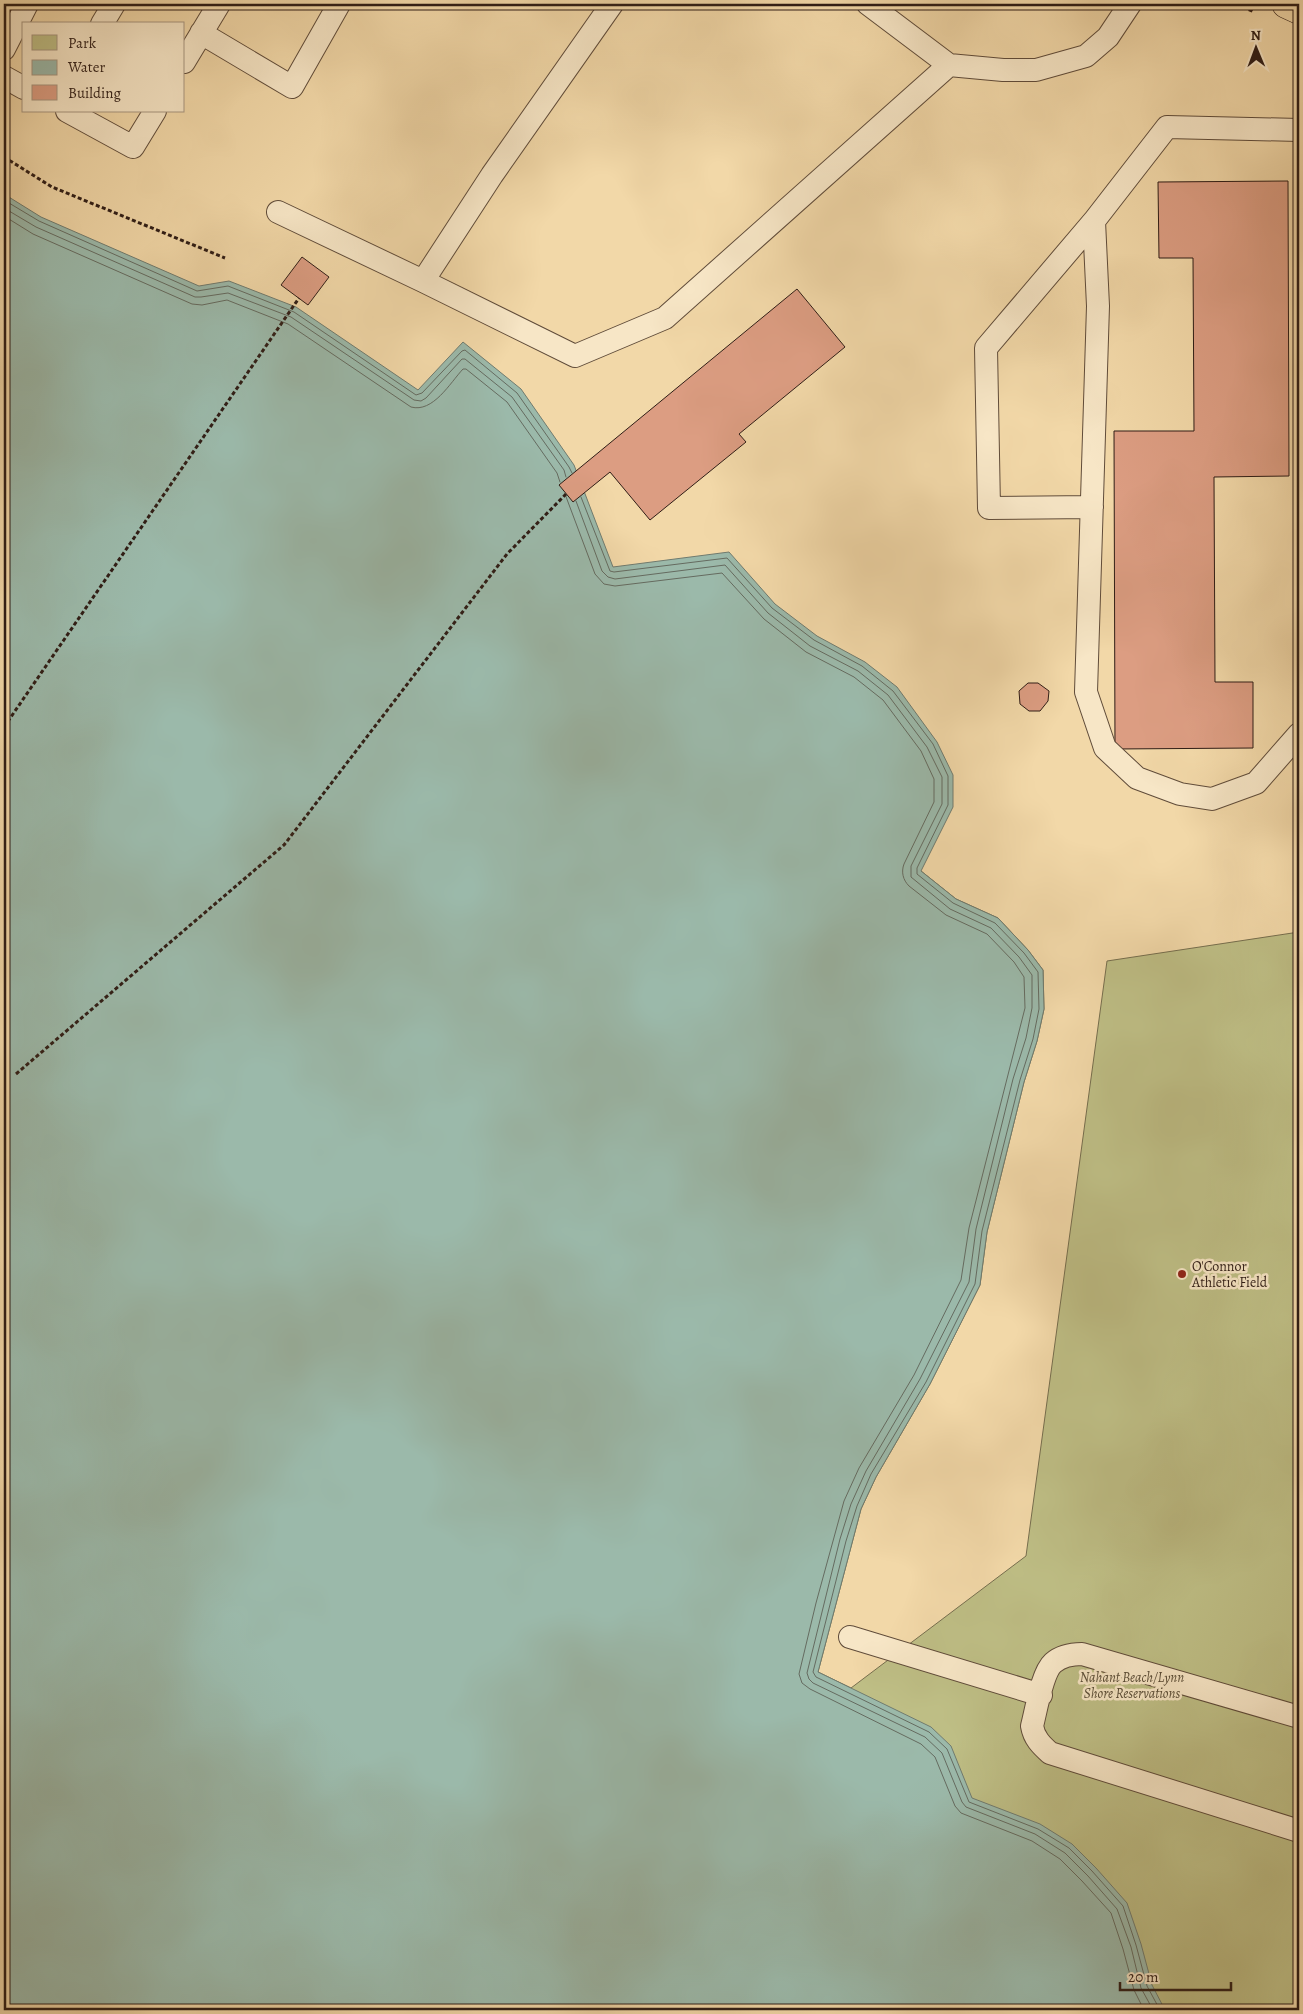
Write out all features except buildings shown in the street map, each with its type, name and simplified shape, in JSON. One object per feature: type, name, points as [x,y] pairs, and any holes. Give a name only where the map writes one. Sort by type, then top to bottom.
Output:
[{"type":"highway","points":[[1286,4],[1299,10]]},
{"type":"lane","points":[[4,49],[27,4]]},
{"type":"lane","points":[[103,22],[114,4]]},
{"type":"lane","points":[[185,60],[219,4]]},
{"type":"lane","points":[[201,33],[292,87],[339,4]]},
{"type":"lane","points":[[423,281],[492,175],[612,4]]},
{"type":"lane","points":[[868,4],[949,65],[1004,70],[1036,70],[1086,56],[1108,37],[1130,4]]},
{"type":"lane","points":[[278,212],[575,356],[665,318],[949,65]]},
{"type":"lane","points":[[4,77],[22,87]]},
{"type":"lane","points":[[69,112],[133,147],[153,112]]},
{"type":"lane","points":[[1092,507],[989,508],[986,348],[1094,221],[1167,127],[1299,130]]},
{"type":"lane","points":[[1094,221],[1098,306],[1086,692],[1105,748],[1136,778],[1180,794],[1212,799],[1256,782],[1299,734]]},
{"type":"lane","points":[[850,1636],[1040,1695]]},
{"type":"lane","points":[[1299,1718],[1082,1654],[1068,1654],[1052,1664],[1046,1675],[1032,1726],[1040,1745],[1050,1753],[1299,1830]]},
{"type":"path","points":[[4,157],[52,187],[225,258]]},
{"type":"path","points":[[4,727],[299,298]]},
{"type":"path","points":[[16,1074],[284,845],[507,554],[566,494]]},
{"type":"green space","name":"Nahant Beach/Lynn Shore Reservations","points":[[921,871],[956,899],[998,918],[1028,950],[1043,970],[1044,1009],[987,1232],[980,1285],[930,1384],[876,1477],[861,1509],[818,1672],[851,1688],[1026,1556],[1107,961],[1299,932],[1299,2010],[729,2010]]},
{"type":"water","points":[[4,194],[41,217],[199,286],[229,281],[296,307],[418,390],[463,342],[521,389],[574,465],[613,567],[729,552],[775,604],[817,636],[865,662],[897,687],[937,742],[953,775],[953,807],[921,871],[956,899],[998,918],[1028,950],[1043,970],[1044,1009],[987,1232],[980,1285],[930,1384],[876,1477],[861,1509],[818,1672],[931,1727],[951,1746],[972,1798],[1040,1824],[1072,1844],[1127,1903],[1152,1985],[1165,2010],[4,2010]]},
{"type":"place","name":"O'Connor Athletic Field","points":[[1182,1274]]}]
